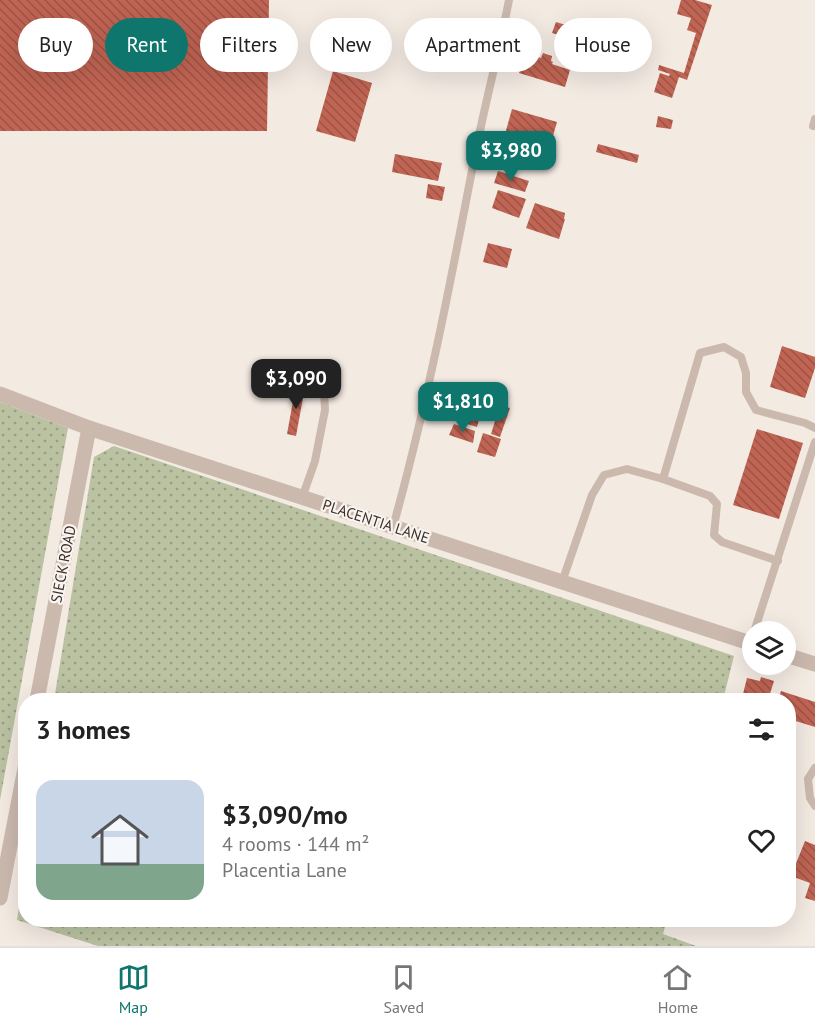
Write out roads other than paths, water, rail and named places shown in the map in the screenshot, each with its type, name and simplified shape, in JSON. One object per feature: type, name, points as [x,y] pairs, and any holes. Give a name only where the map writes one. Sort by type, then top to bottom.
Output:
[{"type":"street","name":"PLACENTIA LANE","points":[[0,394],[89,428],[302,498],[562,582],[742,635]]},
{"type":"street","name":"SIECK ROAD","points":[[38,693],[89,428]]},
{"type":"street","points":[[796,658],[815,664]]},
{"type":"street","points":[[0,898],[18,805]]},
{"type":"lane","points":[[393,527],[412,461],[452,281],[475,153],[509,0]]},
{"type":"lane","points":[[663,479],[700,352],[724,347],[741,357],[746,373],[746,392],[756,410],[805,423],[815,428]]},
{"type":"lane","points":[[302,498],[315,461],[325,410],[322,371]]},
{"type":"lane","points":[[758,621],[815,442]]},
{"type":"lane","points":[[562,582],[592,495],[604,475],[627,469],[710,496],[717,504],[714,535],[722,542],[778,561]]},
{"type":"lane","points":[[815,768],[807,779],[810,798],[815,806]]}]
